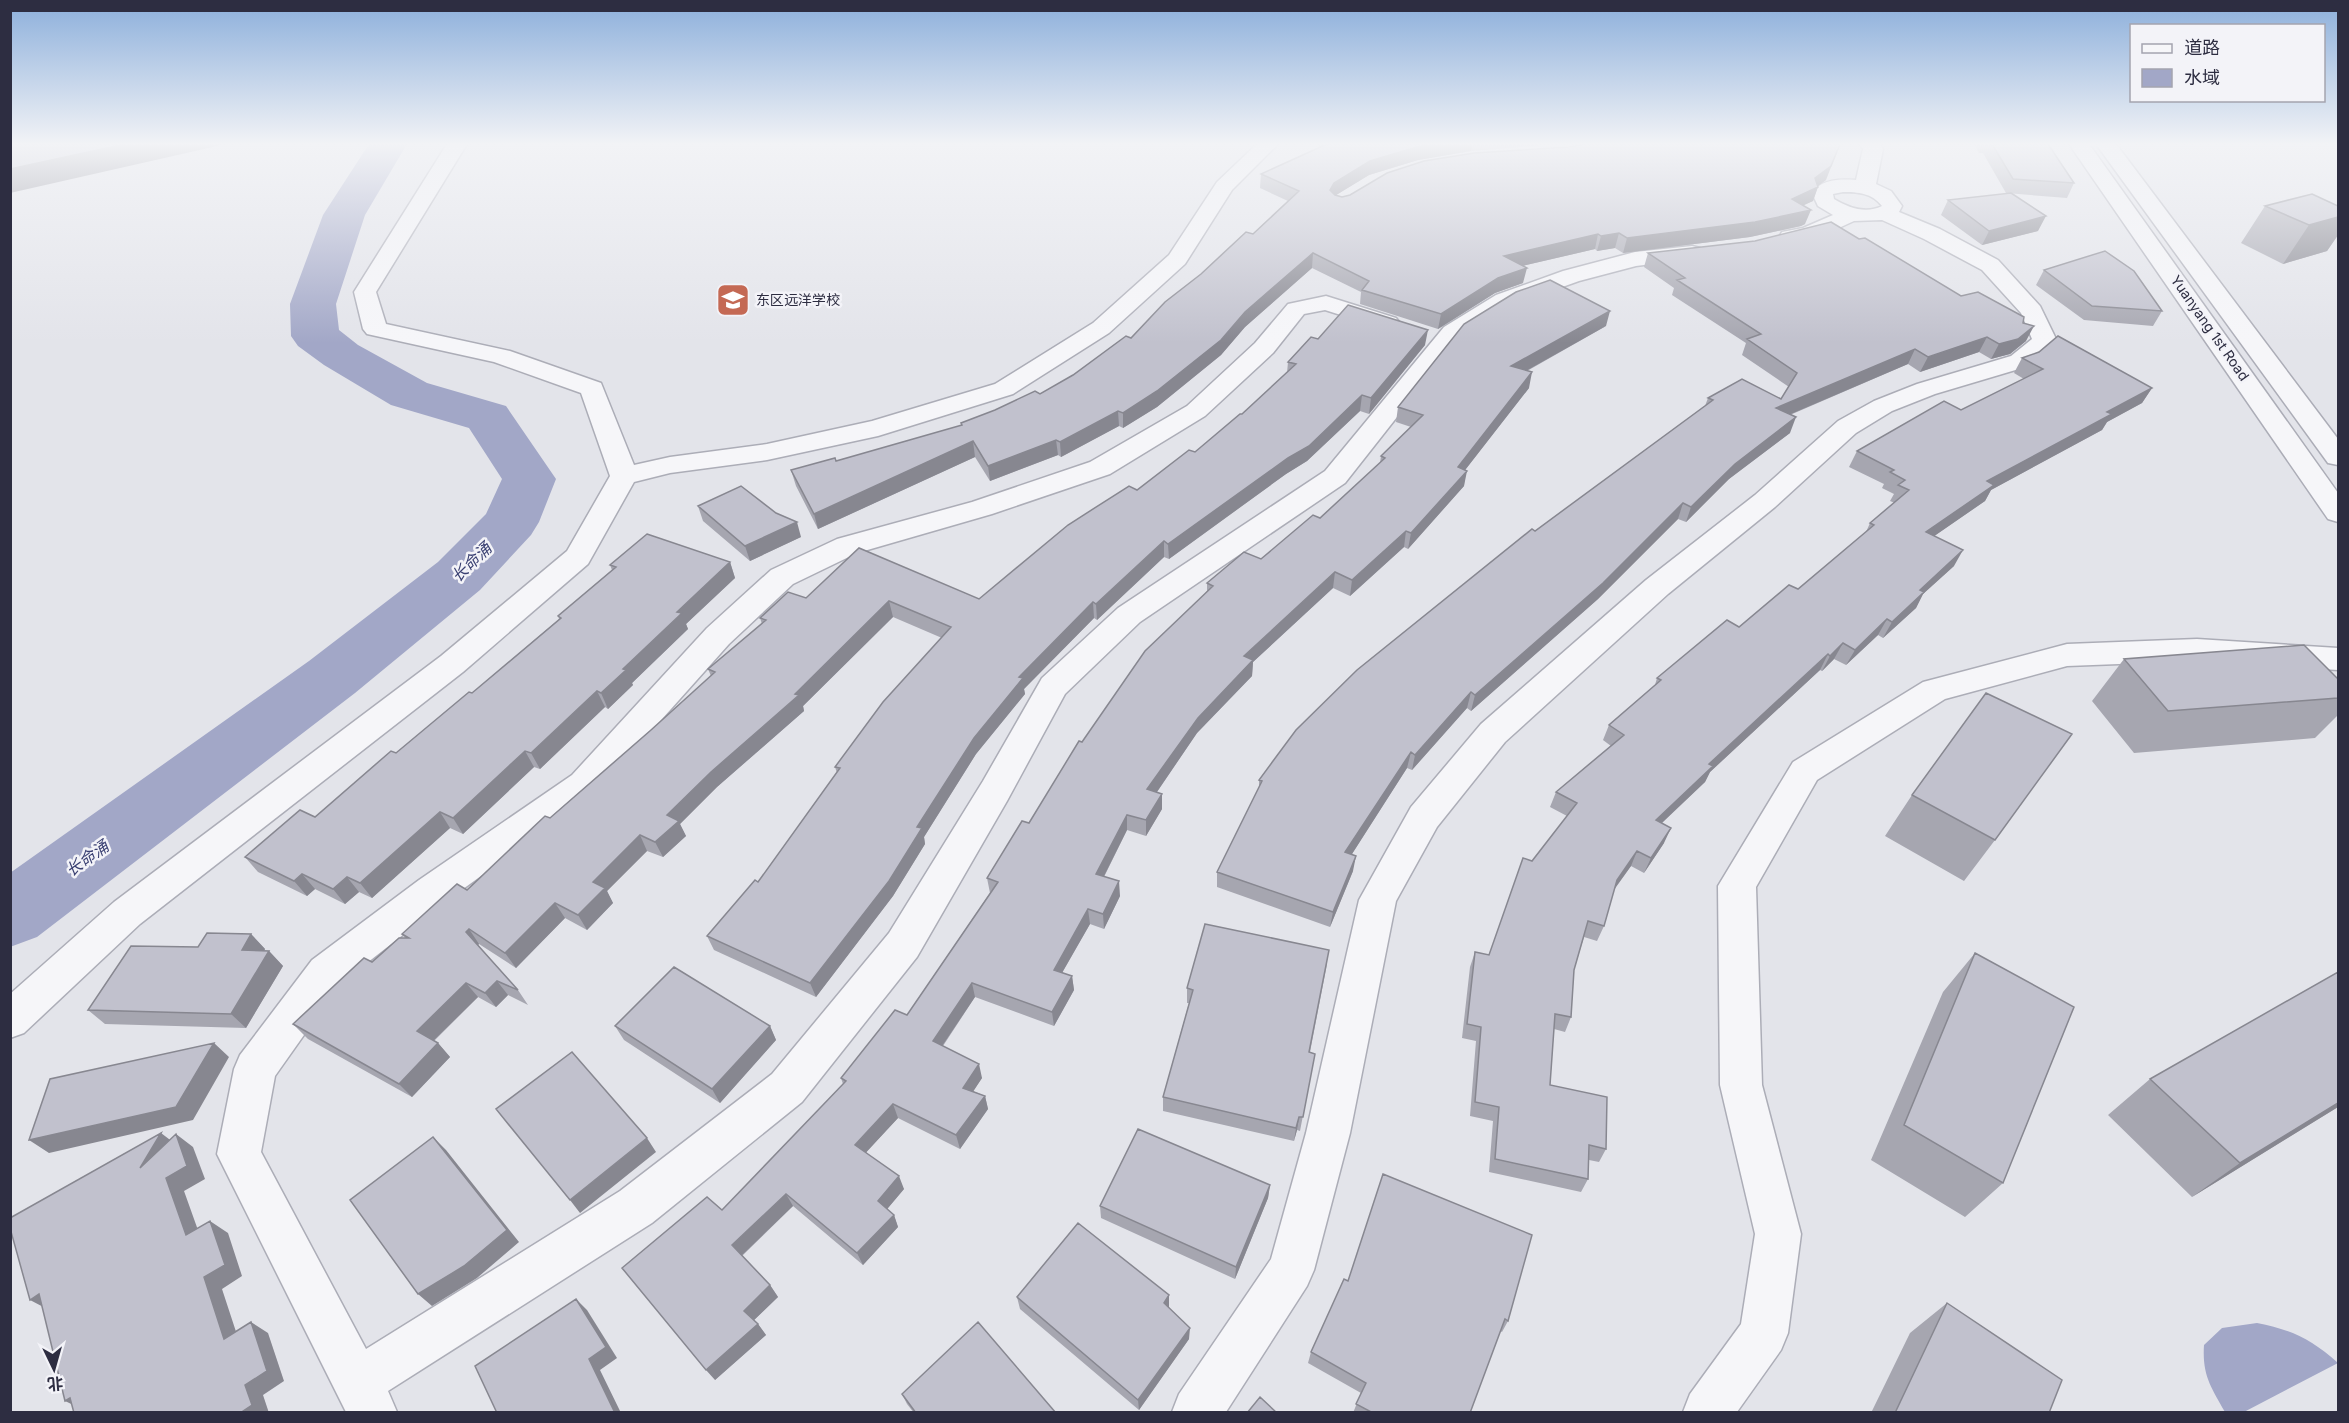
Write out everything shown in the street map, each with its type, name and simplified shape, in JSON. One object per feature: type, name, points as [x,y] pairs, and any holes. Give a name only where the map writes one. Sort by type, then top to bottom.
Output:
[{"type":"street","points":[[416,210],[365,292],[375,329],[501,356],[592,388],[624,476]]},
{"type":"street","points":[[10,1020],[127,913],[452,664],[578,556],[624,476],[670,465],[767,452],[878,428],[1004,390],[1101,328],[1177,259],[1208,210]]},
{"type":"street","points":[[356,1383],[636,1207],[787,1088],[903,945],[995,791],[1053,686],[1129,615],[1335,477],[1452,332],[1504,300],[1571,276],[1635,259],[1744,246],[1809,232],[1856,210]]},
{"type":"street","points":[[1197,1413],[1291,1270],[1328,1133],[1378,900],[1424,817],[1493,733],[1657,587],[1765,501],[1847,427],[1883,405],[1926,389],[2020,361],[2045,341],[2032,311],[1990,265],[1932,234],[1880,210]]},
{"type":"street","name":"Yuanyang 1st Road","points":[[2126,210],[2338,513]]},
{"type":"street","name":"Yuanyang 1st Road","points":[[2155,210],[2338,457]]},
{"type":"street","points":[[372,1413],[239,1154],[255,1069],[326,972],[432,891],[584,784],[718,636],[782,577],[847,546],[982,508],[1100,468],[1196,411],[1264,348],[1296,309],[1326,303],[1443,341]]},
{"type":"street","points":[[2266,408],[2338,413]]},
{"type":"street","points":[[1708,1413],[1764,1333],[1778,1234],[1741,1085],[1737,886],[1805,771],[1934,690],[2067,655],[2197,650],[2338,659]]},
{"type":"water","points":[[2257,1323],[2300,1337],[2338,1363],[2244,1412],[2225,1412],[2206,1373],[2204,1345],[2222,1328]]},
{"type":"building","points":[[1278,210],[1809,210],[1755,222],[1627,238],[1619,233],[1601,236],[1598,234],[1504,256],[1527,268],[1498,278],[1441,314],[1362,290],[1369,281],[1313,253],[1245,312],[1221,340],[1157,391],[1123,413],[1118,411],[1060,442],[1056,440],[988,466],[973,441],[814,514],[791,470],[835,458],[836,461],[962,425],[961,423],[1035,391],[1040,394],[1073,375],[1126,336],[1131,338],[1165,302],[1201,274],[1246,232],[1253,234]]},
{"type":"building","points":[[1962,210],[2037,210],[2046,216],[1989,231]]},
{"type":"building","points":[[2275,210],[2338,210],[2338,217],[2309,225]]},
{"type":"building","points":[[1831,222],[1859,239],[1865,238],[1961,296],[1978,292],[2024,317],[2023,323],[2034,326],[2018,339],[1999,344],[1987,337],[1928,357],[1915,349],[1776,408],[1796,417],[1735,464],[1691,507],[1683,503],[1603,583],[1475,695],[1471,692],[1415,755],[1411,752],[1345,852],[1356,856],[1333,912],[1217,872],[1262,781],[1259,780],[1296,730],[1357,670],[1532,529],[1535,531],[1713,400],[1708,398],[1742,379],[1781,399],[1797,373],[1747,339],[1761,334],[1677,280],[1685,278],[1648,253],[1755,241]]},
{"type":"building","points":[[2105,251],[2134,271],[2162,311],[2092,306],[2044,270]]},
{"type":"building","points":[[1550,280],[1610,311],[1511,366],[1532,372],[1458,467],[1467,471],[1411,533],[1406,531],[1352,580],[1335,572],[1244,656],[1253,660],[1198,718],[1147,789],[1162,794],[1146,820],[1127,815],[1096,874],[1119,881],[1103,914],[1088,909],[1054,970],[1072,976],[1052,1012],[972,983],[933,1041],[979,1064],[963,1088],[985,1096],[956,1135],[893,1104],[855,1145],[899,1176],[878,1201],[894,1215],[857,1253],[786,1194],[732,1245],[770,1285],[744,1311],[758,1324],[706,1370],[622,1268],[707,1197],[722,1210],[846,1081],[841,1078],[895,1010],[907,1015],[998,882],[987,878],[1022,821],[1029,823],[1079,741],[1082,742],[1145,651],[1213,586],[1207,583],[1244,552],[1261,559],[1313,515],[1320,518],[1385,458],[1381,456],[1423,415],[1398,407],[1464,324],[1516,292]]},
{"type":"building","points":[[1348,305],[1428,330],[1371,398],[1362,395],[1309,446],[1288,458],[1168,544],[1164,541],[1096,604],[1093,602],[1019,677],[1023,678],[974,738],[917,827],[922,828],[889,881],[810,983],[707,936],[755,880],[758,882],[840,768],[835,767],[883,702],[951,627],[889,601],[795,694],[799,695],[711,772],[667,815],[679,821],[655,842],[640,835],[593,882],[605,888],[578,915],[555,903],[505,953],[469,929],[466,932],[518,990],[497,981],[485,993],[466,983],[417,1031],[438,1043],[399,1084],[293,1024],[364,958],[372,962],[399,938],[409,938],[402,934],[457,884],[467,890],[545,816],[550,818],[651,730],[715,672],[708,669],[766,620],[760,618],[788,592],[806,598],[859,548],[979,599],[1068,525],[1129,486],[1137,490],[1189,450],[1195,452],[1242,414],[1296,364],[1288,362],[1311,337],[1318,339]]},
{"type":"building","points":[[2058,336],[2152,388],[2107,412],[2112,414],[1987,481],[1994,485],[1926,532],[1963,550],[1920,590],[1924,592],[1892,622],[1887,619],[1855,650],[1843,643],[1830,656],[1828,654],[1709,764],[1713,766],[1656,820],[1671,828],[1651,858],[1637,851],[1617,880],[1604,926],[1588,921],[1574,970],[1571,1017],[1555,1014],[1550,1085],[1607,1097],[1606,1149],[1589,1145],[1588,1179],[1495,1159],[1499,1107],[1475,1102],[1481,1027],[1467,1024],[1475,952],[1489,955],[1523,858],[1532,861],[1577,803],[1556,792],[1624,735],[1609,725],[1661,680],[1657,678],[1727,620],[1739,627],[1789,585],[1798,589],[1874,525],[1870,523],[1909,490],[1898,485],[1905,480],[1890,472],[1894,470],[1857,451],[1944,401],[1961,410],[2043,369],[2022,358],[2039,352]]},
{"type":"building","points":[[741,486],[776,513],[797,522],[745,546],[698,506]]},
{"type":"building","points":[[647,534],[730,562],[677,612],[682,613],[623,669],[626,670],[601,693],[597,691],[531,753],[525,751],[453,818],[440,812],[360,883],[347,877],[333,889],[302,874],[294,881],[245,857],[300,810],[315,817],[391,751],[396,753],[469,692],[472,693],[561,618],[558,616],[616,567],[610,565]]},
{"type":"building","points":[[2304,645],[2338,679],[2338,698],[2168,711],[2124,659]]},
{"type":"building","points":[[1986,693],[2072,734],[1995,840],[1912,795]]},
{"type":"building","points":[[1205,924],[1329,950],[1309,1052],[1315,1054],[1303,1117],[1299,1117],[1296,1128],[1163,1097],[1193,990],[1187,988]]},
{"type":"building","points":[[207,933],[251,934],[242,950],[269,951],[231,1014],[88,1010],[131,946],[198,947]]},
{"type":"building","points":[[1975,953],[2074,1007],[2003,1183],[1904,1125]]},
{"type":"building","points":[[674,967],[770,1026],[712,1089],[615,1026]]},
{"type":"building","points":[[2338,972],[2338,1103],[2240,1163],[2150,1079]]},
{"type":"building","points":[[214,1043],[176,1107],[29,1140],[50,1079]]},
{"type":"building","points":[[572,1052],[647,1138],[570,1200],[496,1109]]},
{"type":"building","points":[[1138,1129],[1270,1185],[1236,1267],[1100,1206]]},
{"type":"building","points":[[161,1133],[140,1168],[176,1134],[187,1166],[166,1178],[186,1235],[210,1221],[225,1265],[204,1277],[224,1339],[251,1322],[267,1371],[245,1385],[252,1405],[240,1413],[74,1413],[70,1398],[65,1401],[39,1294],[30,1300],[10,1228],[10,1218]]},
{"type":"building","points":[[433,1137],[507,1230],[464,1266],[418,1294],[350,1200]]},
{"type":"building","points":[[1383,1174],[1532,1235],[1508,1321],[1505,1319],[1470,1413],[1373,1413],[1356,1404],[1366,1383],[1311,1352],[1344,1279],[1348,1281]]},
{"type":"building","points":[[1078,1223],[1169,1295],[1164,1303],[1190,1328],[1138,1400],[1017,1297]]},
{"type":"building","points":[[576,1299],[606,1347],[589,1359],[615,1413],[497,1413],[475,1366]]},
{"type":"building","points":[[1947,1303],[2062,1380],[2049,1413],[1895,1413]]},
{"type":"building","points":[[978,1322],[1056,1413],[916,1413],[902,1394]]},
{"type":"building","points":[[1260,1397],[1277,1413],[1247,1413]]},
{"type":"waterway","name":"长命涌","points":[[10,915],[332,677],[459,576],[511,522],[529,479],[488,417],[409,394],[341,355],[315,336],[313,304],[347,210]]},
{"type":"place","name":"东区远洋学校","points":[[733,300]]}]
